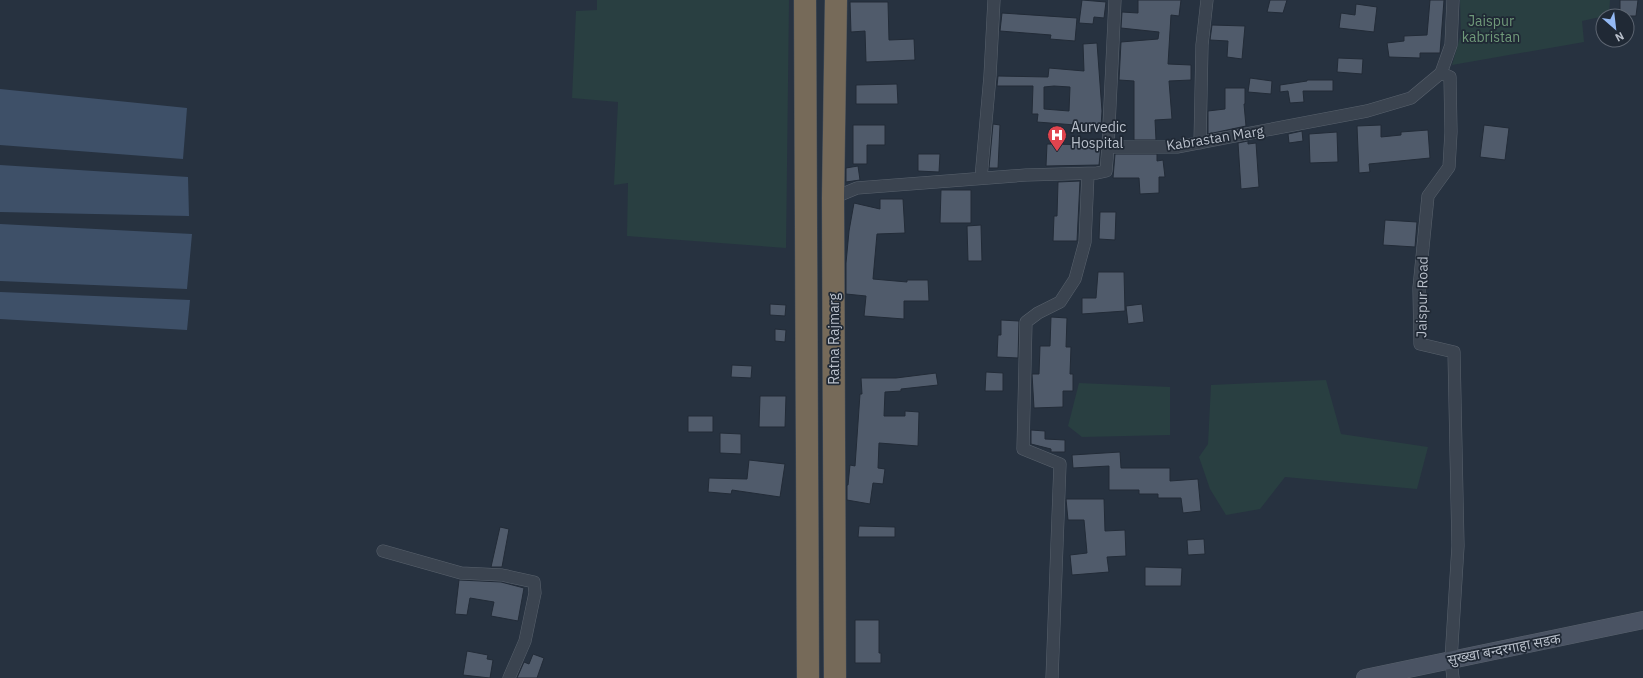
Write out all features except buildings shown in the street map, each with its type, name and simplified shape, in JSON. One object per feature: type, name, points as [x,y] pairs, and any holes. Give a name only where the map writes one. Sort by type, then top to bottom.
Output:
[{"type":"highway","name":"Ratna Rajmarg","points":[[805,0],[808,678]]},
{"type":"highway","name":"Ratna Rajmarg","points":[[835,678],[833,198],[836,0]]},
{"type":"street","points":[[981,178],[990,76],[994,0]]},
{"type":"street","points":[[833,198],[857,188],[981,178],[1088,174],[1106,171],[1115,0]]},
{"type":"street","points":[[1200,143],[1202,45],[1207,0]]},
{"type":"street","points":[[1441,73],[1451,44],[1453,0]]},
{"type":"street","name":"Kabrastan Marg","points":[[1108,147],[1177,147],[1367,111],[1411,98],[1441,73]]},
{"type":"street","name":"Jaispur Road","points":[[1441,73],[1450,77],[1451,132],[1449,166],[1428,196],[1419,288],[1420,344],[1454,352],[1458,546],[1451,660],[1453,678]]},
{"type":"street","points":[[1052,678],[1060,464],[1023,449],[1026,322],[1038,313],[1060,302],[1075,279],[1085,242],[1088,174]]},
{"type":"street","points":[[383,551],[461,573],[502,575],[534,582],[535,592],[525,641],[513,665],[510,678]]},
{"type":"street","name":"सुख्खा बन्दरगाहा सडक","points":[[1365,678],[1643,620]]},
{"type":"green space","points":[[597,0],[789,0],[786,248],[627,236],[628,183],[614,185],[618,102],[572,98],[576,11],[597,10]]},
{"type":"green space","name":"Jaispur kabristan","points":[[1460,0],[1610,0],[1609,8],[1595,8],[1595,18],[1582,21],[1584,42],[1452,65],[1461,34]]},
{"type":"green space","points":[[1326,380],[1341,434],[1428,447],[1417,489],[1285,477],[1260,509],[1226,515],[1210,489],[1199,457],[1208,444],[1211,385]]},
{"type":"green space","points":[[1079,383],[1170,387],[1170,435],[1082,437],[1068,426]]},
{"type":"water","points":[[0,89],[187,108],[183,159],[0,145]]},
{"type":"water","points":[[0,165],[188,177],[189,216],[0,212]]},
{"type":"water","points":[[0,224],[192,234],[187,289],[0,281]]},
{"type":"water","points":[[0,292],[190,300],[187,330],[0,319]]},
{"type":"place","name":"Aurvedic Hospital","points":[[1057,152]]}]
